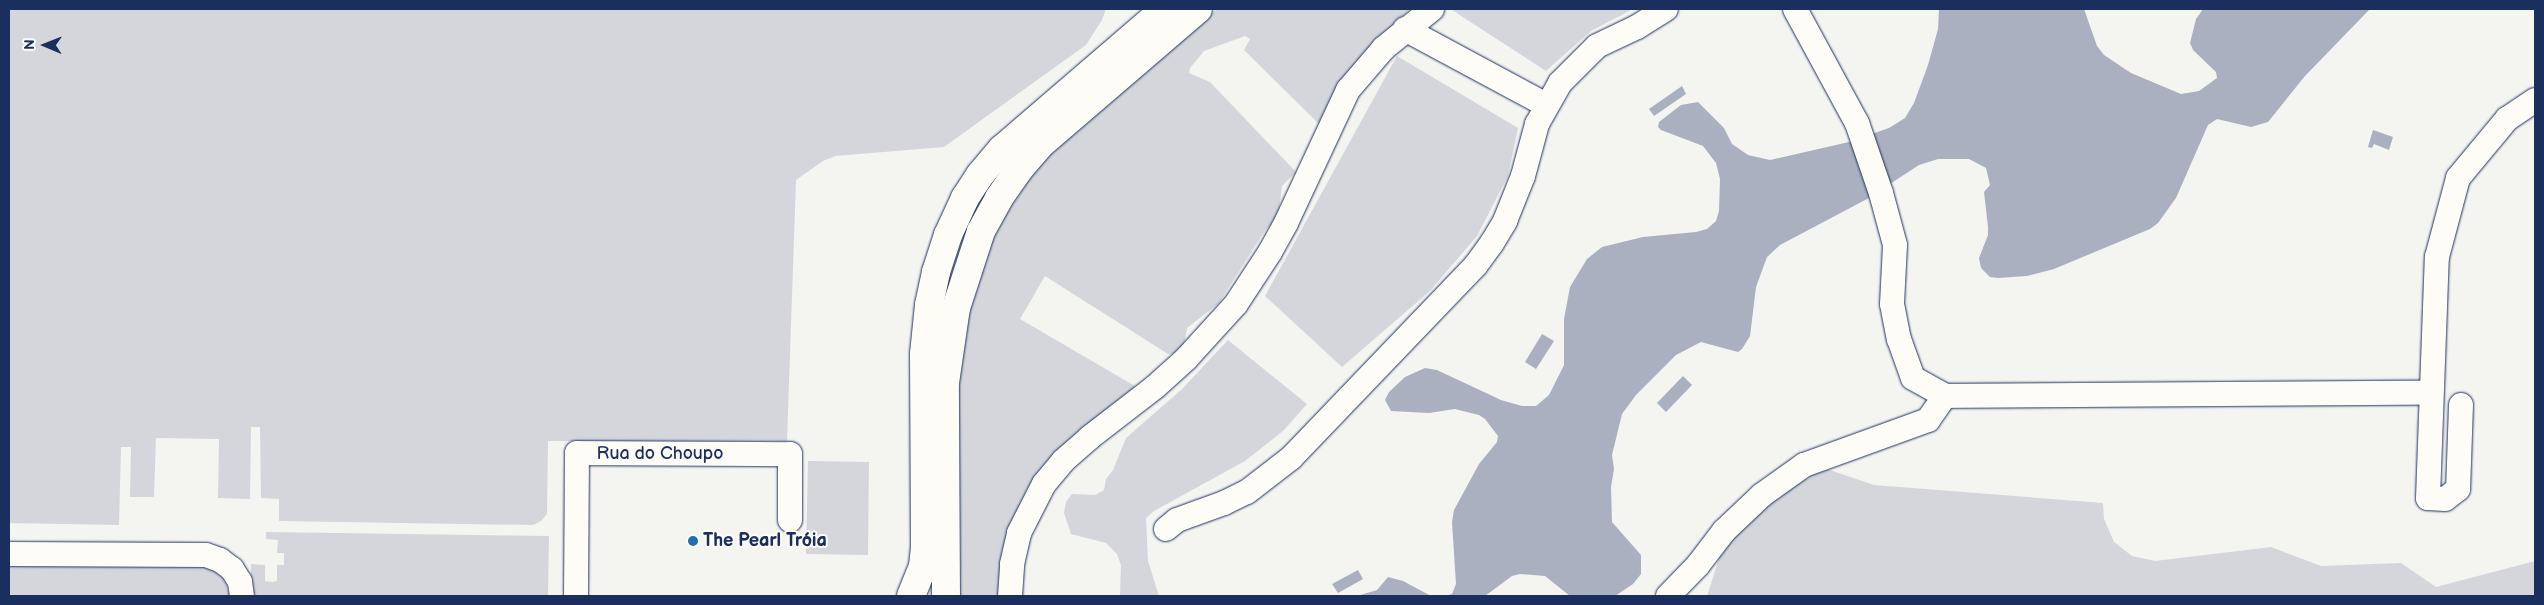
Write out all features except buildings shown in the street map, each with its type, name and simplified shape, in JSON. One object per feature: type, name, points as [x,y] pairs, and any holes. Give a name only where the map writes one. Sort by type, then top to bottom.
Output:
[{"type":"main road","points":[[911,596],[924,566],[924,354],[929,305],[936,272],[948,235],[965,198],[980,175],[1002,148],[1165,9]]},
{"type":"main road","points":[[946,596],[945,383],[956,308],[981,231],[999,198],[1020,168],[1042,142],[1198,9]]},
{"type":"street","points":[[1010,596],[1012,564],[1019,533],[1044,484],[1062,461],[1088,438],[1155,387],[1186,359],[1236,304],[1270,252],[1286,223],[1348,90],[1378,53],[1405,29],[1432,9]]},
{"type":"street","points":[[1166,529],[1177,520],[1224,504],[1247,492],[1284,464],[1476,265],[1505,222],[1523,176],[1536,124],[1560,83],[1597,46],[1638,27],[1666,9]]},
{"type":"street","points":[[1795,9],[1857,124],[1881,193],[1895,245],[1892,304],[1898,339],[1913,378],[1945,396],[2430,393]]},
{"type":"street","points":[[1405,29],[1546,105]]},
{"type":"street","points":[[2462,405],[2458,489],[2446,499],[2428,498],[2430,393],[2437,257],[2458,178],[2507,119],[2535,100]]},
{"type":"street","points":[[1668,596],[1698,565],[1724,531],[1762,494],[1804,465],[1928,420],[1945,396]]},
{"type":"street","name":"Rua do Choupo","points":[[576,596],[577,453],[790,454],[790,520]]},
{"type":"street","points":[[9,554],[206,555],[220,560],[232,569],[240,582],[242,596]]},
{"type":"shaded area","points":[[9,9],[1106,9],[1102,20],[1086,45],[944,147],[835,156],[823,161],[796,180],[787,441],[548,441],[547,514],[541,521],[533,525],[279,521],[279,499],[261,498],[260,427],[251,427],[250,499],[218,498],[219,439],[156,438],[154,497],[130,497],[131,447],[121,447],[119,525],[9,523]]},
{"type":"shaded area","points":[[1217,9],[1410,9],[1377,41],[1319,124],[1244,50],[1250,39],[1245,36],[1204,51],[1190,68],[1189,73],[1210,82],[1296,172],[1282,186],[1278,218],[1266,229],[1219,303],[1187,328],[1184,346],[1180,353],[1168,354],[1045,276],[1020,319],[1140,389],[1039,473],[1005,596],[957,596],[957,397],[960,341],[991,236],[1028,175],[1092,114]]},
{"type":"shaded area","points":[[1453,9],[1633,9],[1591,31],[1546,71]]},
{"type":"shaded area","points":[[1397,56],[1518,128],[1508,176],[1477,236],[1430,291],[1342,367],[1265,296]]},
{"type":"shaded area","points":[[1228,340],[1307,404],[1283,431],[1245,461],[1154,511],[1146,518],[1148,561],[1159,596],[1120,596],[1121,565],[1117,554],[1106,543],[1071,534],[1064,513],[1066,502],[1072,494],[1095,495],[1104,490],[1106,479],[1113,470],[1126,438],[1182,389]]},
{"type":"shaded area","points":[[808,461],[869,462],[868,555],[806,554]]},
{"type":"shaded area","points":[[1824,468],[1874,485],[2103,503],[2104,519],[2114,542],[2132,556],[2155,561],[2271,547],[2321,566],[2401,563],[2436,587],[2535,561],[2535,596],[1707,596],[1721,552],[1749,515]]},
{"type":"shaded area","points":[[266,532],[549,536],[548,596],[251,596],[251,564],[265,565],[265,581],[272,582],[277,581],[277,565],[284,565],[284,553],[277,553],[278,540],[266,539]]},
{"type":"shaded area","points":[[9,563],[207,566],[222,576],[227,584],[229,596],[9,596]]},
{"type":"water","points":[[1939,9],[2084,9],[2097,46],[2104,55],[2131,73],[2181,94],[2199,91],[2217,78],[2216,72],[2193,50],[2190,43],[2196,19],[2203,9],[2370,9],[2305,76],[2268,122],[2251,127],[2217,119],[2208,125],[2176,198],[2158,223],[2150,229],[2054,269],[2027,276],[1998,278],[1990,277],[1981,268],[1979,258],[1988,235],[1984,192],[1990,185],[1986,168],[1969,159],[1938,159],[1919,165],[1867,199],[1780,245],[1767,257],[1756,287],[1750,336],[1742,349],[1738,352],[1701,342],[1676,355],[1636,395],[1622,414],[1612,455],[1614,469],[1611,487],[1612,522],[1641,555],[1641,574],[1633,584],[1615,596],[1570,596],[1545,576],[1520,574],[1512,576],[1485,596],[1445,596],[1452,594],[1456,584],[1452,522],[1454,510],[1479,464],[1497,442],[1498,436],[1485,419],[1479,415],[1455,409],[1429,413],[1391,411],[1385,400],[1389,392],[1405,377],[1425,368],[1437,370],[1501,400],[1522,406],[1536,406],[1549,395],[1564,365],[1564,319],[1570,287],[1587,259],[1602,247],[1643,237],[1696,232],[1707,229],[1716,221],[1719,211],[1720,179],[1716,163],[1703,146],[1661,130],[1658,127],[1659,122],[1681,105],[1698,102],[1724,128],[1732,144],[1748,155],[1770,160],[1849,142],[1889,128],[1905,118],[1914,103],[1928,65],[1938,29]]},
{"type":"water","points":[[1682,86],[1686,94],[1654,116],[1649,109]]},
{"type":"water","points":[[2373,130],[2393,137],[2389,150],[2374,144],[2372,148],[2368,147]]},
{"type":"water","points":[[1542,334],[1554,341],[1536,369],[1525,362]]},
{"type":"water","points":[[1683,376],[1692,385],[1666,412],[1657,403]]},
{"type":"water","points":[[1358,570],[1363,579],[1338,593],[1332,584]]},
{"type":"water","points":[[1388,577],[1403,581],[1431,596],[1357,596],[1377,590]]},
{"type":"place","name":"The Pearl Tróia","points":[[693,541]]}]
